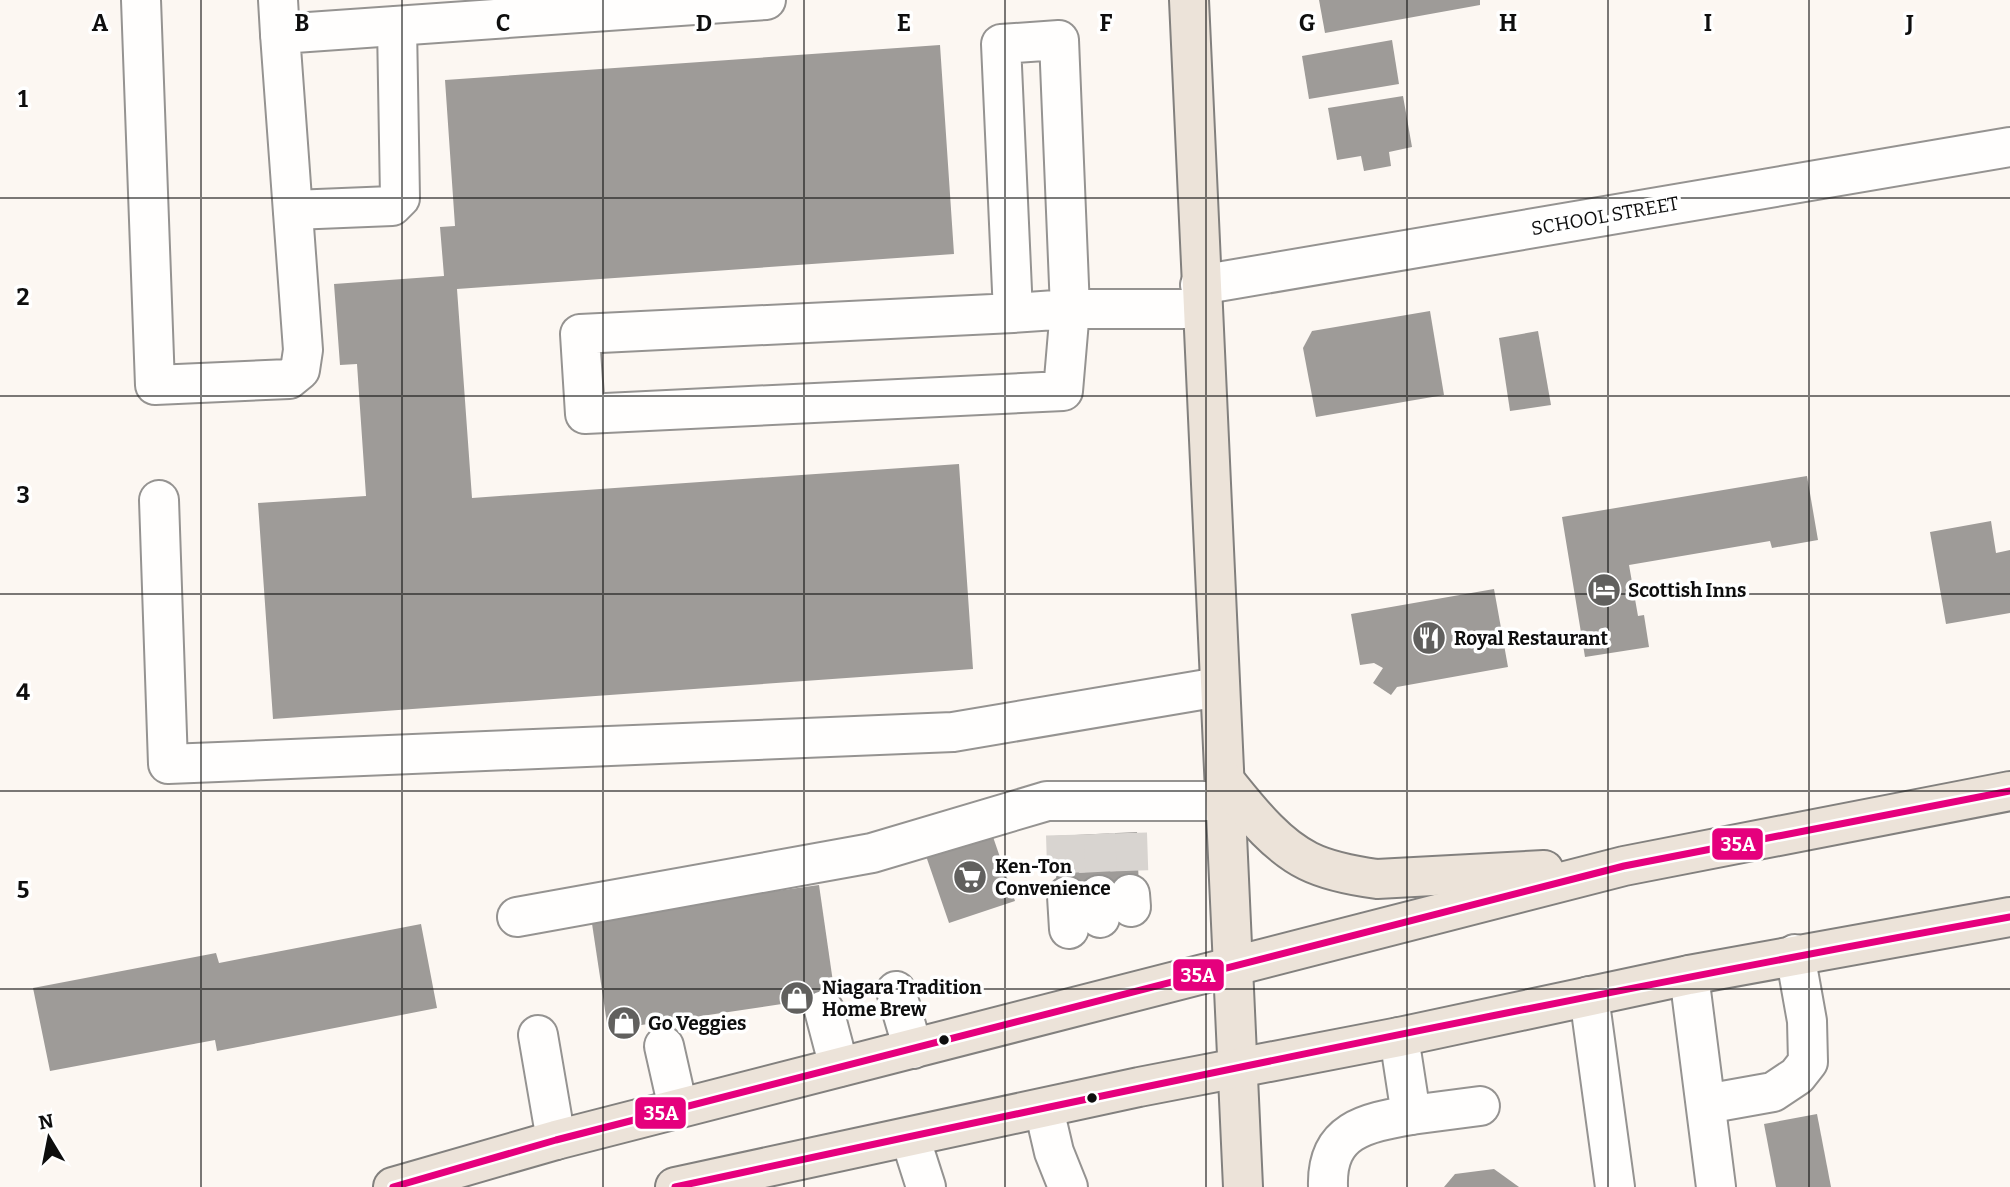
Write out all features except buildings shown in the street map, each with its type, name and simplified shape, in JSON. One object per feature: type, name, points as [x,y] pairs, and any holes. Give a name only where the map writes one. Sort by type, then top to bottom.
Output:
[{"type":"main road","points":[[1189,0],[1243,1187]]},
{"type":"main road","points":[[1225,791],[1263,827],[1308,862],[1350,875],[1377,879],[1623,866]]},
{"type":"main road","points":[[393,1187],[678,1108],[1623,866],[2010,791]]},
{"type":"main road","points":[[675,1187],[1239,1066],[1399,1037],[1795,954],[2010,917]]},
{"type":"street","points":[[141,0],[155,385],[289,379],[300,370],[303,350],[279,17],[383,17],[457,11],[766,0]]},
{"type":"street","points":[[293,209],[392,206],[400,198],[383,17]]},
{"type":"street","points":[[1013,313],[1002,44],[1059,40],[1070,309]]},
{"type":"street","name":"SCHOOL STREET","points":[[1070,309],[1063,391],[585,414],[580,334],[1013,313],[1201,297],[2010,147]]},
{"type":"street","points":[[159,500],[168,764],[953,732],[1219,687]]},
{"type":"street","points":[[1019,834],[1225,791]]},
{"type":"street","points":[[517,917],[872,853],[1047,801],[1091,818]]},
{"type":"street","points":[[1706,1104],[1773,1092],[1797,1076],[1808,1062],[1807,1021],[1795,954]]},
{"type":"street","points":[[1689,975],[1716,1187]]},
{"type":"street","points":[[896,990],[913,1049]]},
{"type":"street","points":[[1589,996],[1615,1187]]},
{"type":"street","points":[[824,1010],[839,1067]]},
{"type":"street","points":[[538,1035],[556,1140]]},
{"type":"street","points":[[1399,1037],[1411,1115]]},
{"type":"street","points":[[664,1046],[678,1108]]},
{"type":"street","points":[[1328,1187],[1327,1168],[1343,1137],[1368,1122],[1480,1106]]},
{"type":"street","points":[[1044,1109],[1054,1152],[1068,1187]]},
{"type":"street","points":[[910,1136],[926,1187]]},
{"type":"tunnel","points":[[1128,833],[1130,894]]},
{"type":"tunnel","points":[[1096,834],[1099,895]]},
{"type":"tunnel","points":[[1065,835],[1067,896]]},
{"type":"transit line","name":"35A","points":[[393,1187],[556,1140],[1624,866],[2010,791]]},
{"type":"transit line","name":"35A","points":[[675,1187],[1341,1046],[2010,917]]},
{"type":"place","name":"Scottish Inns","points":[[1604,590]]},
{"type":"place","name":"Royal Restaurant","points":[[1429,638]]},
{"type":"place","name":"Ken-Ton Convenience","points":[[970,877]]},
{"type":"place","name":"Niagara Tradition Home Brew","points":[[797,998]]},
{"type":"place","name":"Go Veggies","points":[[624,1023]]}]
